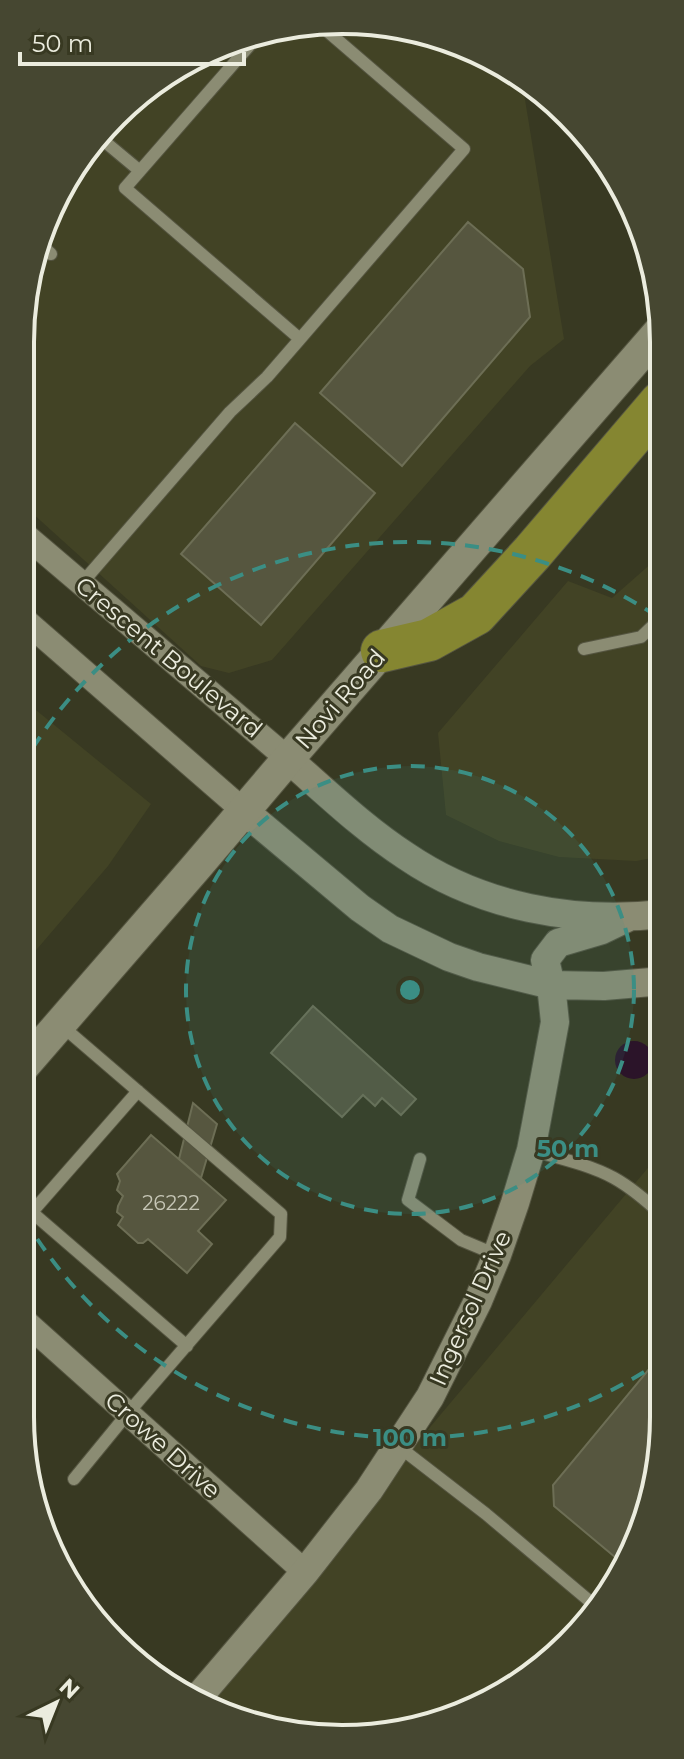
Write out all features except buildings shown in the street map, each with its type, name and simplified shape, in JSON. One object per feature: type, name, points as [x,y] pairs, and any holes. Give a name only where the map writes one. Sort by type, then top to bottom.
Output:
[{"type":"highway","points":[[382,651],[429,640],[476,614],[650,415]]},
{"type":"main road","name":"Novi Road","points":[[34,1054],[650,343]]},
{"type":"street","name":"Crescent Boulevard","points":[[34,543],[391,846],[442,877],[479,893],[541,911],[627,918],[650,915]]},
{"type":"street","points":[[34,628],[313,870],[390,929],[449,957],[551,985],[604,986],[650,982]]},
{"type":"street","name":"Ingersol Drive","points":[[203,1692],[337,1533],[430,1397],[456,1348],[497,1255],[531,1150],[555,1022],[545,960],[558,943],[602,930],[627,918]]},
{"type":"street","name":"Crowe Drive","points":[[34,1329],[305,1572]]},
{"type":"lane","points":[[82,583],[230,412],[267,377],[464,149],[331,35]]},
{"type":"lane","points":[[246,49],[125,188],[300,339]]},
{"type":"lane","points":[[107,143],[140,171]]},
{"type":"lane","points":[[48,251],[51,254]]},
{"type":"lane","points":[[584,649],[641,637],[650,628]]},
{"type":"lane","points":[[60,1024],[281,1214],[280,1237],[74,1479]]},
{"type":"lane","points":[[34,1210],[138,1091]]},
{"type":"lane","points":[[531,1150],[586,1166],[614,1178],[650,1204]]},
{"type":"lane","points":[[420,1159],[408,1200],[461,1240],[497,1255]]},
{"type":"lane","points":[[34,1214],[187,1346]]},
{"type":"lane","points":[[398,1446],[486,1514],[589,1600]]},
{"type":"shaded area","points":[[342,34],[402,40],[460,57],[496,75],[524,94],[564,339],[530,366],[272,660],[229,673],[201,666],[34,515],[35,322],[44,262],[57,224],[86,171],[124,124],[171,86],[224,57],[282,40]]},
{"type":"shaded area","points":[[650,565],[650,858],[636,861],[559,857],[499,841],[446,815],[438,733],[568,581],[612,598]]},
{"type":"shaded area","points":[[34,708],[151,804],[108,866],[34,953]]},
{"type":"shaded area","points":[[634,1041],[648,1046],[648,1074],[634,1079],[620,1074],[615,1060],[620,1046]]},
{"type":"shaded area","points":[[650,1165],[650,1417],[644,1477],[627,1535],[609,1571],[574,1620],[545,1649],[496,1684],[460,1702],[402,1719],[342,1725],[302,1722],[262,1715],[206,1693]]}]
